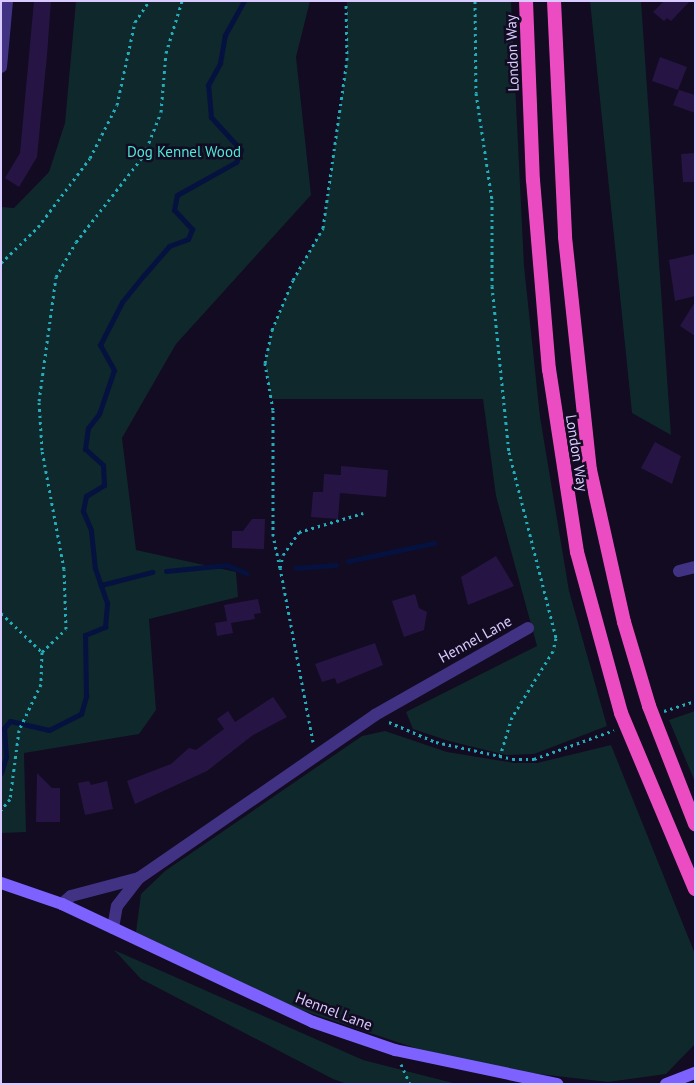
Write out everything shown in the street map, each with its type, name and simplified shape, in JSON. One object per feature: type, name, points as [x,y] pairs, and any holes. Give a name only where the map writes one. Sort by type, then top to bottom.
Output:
[{"type":"highway","name":"London Way","points":[[526,1],[534,180],[549,369],[577,552],[621,713],[695,889]]},
{"type":"highway","name":"London Way","points":[[554,1],[565,237],[592,478],[624,622],[649,706],[695,824]]},
{"type":"main road","name":"Hennel Lane","points":[[1,883],[62,904],[313,1022],[395,1050],[557,1084]]},
{"type":"main road","points":[[666,1084],[695,1072]]},
{"type":"street","points":[[1,67],[3,20],[7,1]]},
{"type":"street","points":[[679,572],[695,567]]},
{"type":"street","name":"Hennel Lane","points":[[113,928],[117,906],[139,878],[317,757],[375,715],[528,628]]},
{"type":"street","name":"Hennel Lane","points":[[62,904],[71,896],[139,878]]},
{"type":"path","points":[[1,264],[38,227],[90,158],[117,105],[135,22],[149,1]]},
{"type":"path","points":[[1,810],[10,799],[20,728],[41,684],[42,652],[66,629],[64,568],[42,450],[39,401],[56,277],[76,242],[144,155],[161,112],[166,54],[182,1]]},
{"type":"path","points":[[317,757],[285,614],[280,568],[273,536],[273,410],[265,363],[272,330],[293,280],[323,228],[347,60],[346,1]]},
{"type":"path","points":[[475,1],[476,94],[492,200],[492,286],[509,452],[556,638],[553,651],[512,716],[500,756]]},
{"type":"path","points":[[280,568],[283,555],[299,532],[363,513]]},
{"type":"path","points":[[1,614],[42,652]]},
{"type":"path","points":[[668,710],[695,701]]},
{"type":"path","points":[[375,715],[436,742],[500,756],[534,759],[596,737]]},
{"type":"green space","name":"Dog Kennel Wood","points":[[76,1],[310,1],[296,57],[311,195],[176,344],[122,438],[136,550],[236,572],[238,597],[149,619],[156,710],[139,734],[24,753],[26,832],[1,833],[1,207],[14,208],[49,172],[65,123]]},
{"type":"green space","points":[[347,1],[511,1],[524,266],[540,417],[569,591],[607,726],[534,754],[506,755],[449,741],[413,729],[406,712],[537,646],[496,496],[483,399],[271,399],[265,363],[272,330],[293,280],[323,228],[347,60]]},
{"type":"green space","points":[[590,1],[641,1],[671,435],[632,413]]},
{"type":"green space","points":[[695,711],[695,782],[669,720]]},
{"type":"green space","points":[[385,731],[447,752],[514,763],[537,763],[611,745],[695,954],[694,1045],[666,1074],[608,1082],[513,1071],[436,1055],[286,1005],[136,932],[141,894],[165,871],[362,736]]},
{"type":"green space","points":[[114,950],[363,1060],[457,1084],[347,1084],[333,1079],[141,979]]},
{"type":"building","points":[[34,1],[51,1],[47,55],[37,157],[19,187],[5,178],[20,153]]},
{"type":"building","points":[[664,1],[690,1],[671,21],[667,18],[664,21],[653,12]]},
{"type":"building","points":[[660,57],[687,67],[678,90],[652,81]]},
{"type":"building","points":[[679,90],[695,95],[695,113],[673,105]]},
{"type":"building","points":[[695,153],[695,182],[683,182],[681,154]]},
{"type":"building","points":[[695,254],[695,296],[675,301],[669,260]]},
{"type":"building","points":[[695,302],[695,336],[680,326]]},
{"type":"building","points":[[655,442],[681,456],[672,484],[641,468]]},
{"type":"building","points":[[341,466],[388,470],[386,497],[340,493],[338,519],[311,517],[313,492],[323,492],[324,474],[341,475]]},
{"type":"building","points":[[252,519],[265,519],[264,549],[232,548],[232,531],[243,531]]},
{"type":"building","points":[[496,556],[514,586],[468,605],[461,577]]},
{"type":"building","points":[[415,594],[419,608],[427,612],[424,630],[404,637],[392,601]]},
{"type":"building","points":[[258,599],[261,613],[254,614],[255,619],[231,623],[233,633],[217,636],[215,623],[227,621],[224,605]]},
{"type":"building","points":[[375,643],[383,665],[337,684],[335,678],[322,682],[315,664]]},
{"type":"building","points":[[273,697],[287,717],[253,735],[207,771],[135,804],[127,781],[171,764],[189,748],[196,750],[224,729],[217,719],[228,711],[235,722]]},
{"type":"building","points":[[37,773],[52,788],[60,788],[60,822],[36,822]]},
{"type":"building","points":[[89,781],[91,785],[107,781],[113,809],[85,815],[78,783]]},
{"type":"waterway","points":[[1,773],[6,757],[4,728],[10,721],[49,730],[81,714],[86,696],[85,635],[105,627],[107,603],[95,569],[91,530],[83,511],[86,496],[104,485],[103,465],[85,449],[88,428],[99,414],[114,370],[100,345],[122,302],[144,275],[169,246],[188,239],[192,229],[174,210],[177,195],[236,162],[241,150],[211,117],[208,85],[220,63],[225,35],[244,1]]},
{"type":"waterway","points":[[348,561],[434,543]]},
{"type":"waterway","points":[[166,571],[227,565],[246,573]]},
{"type":"waterway","points":[[296,568],[336,565]]},
{"type":"waterway","points":[[101,585],[152,572]]}]
